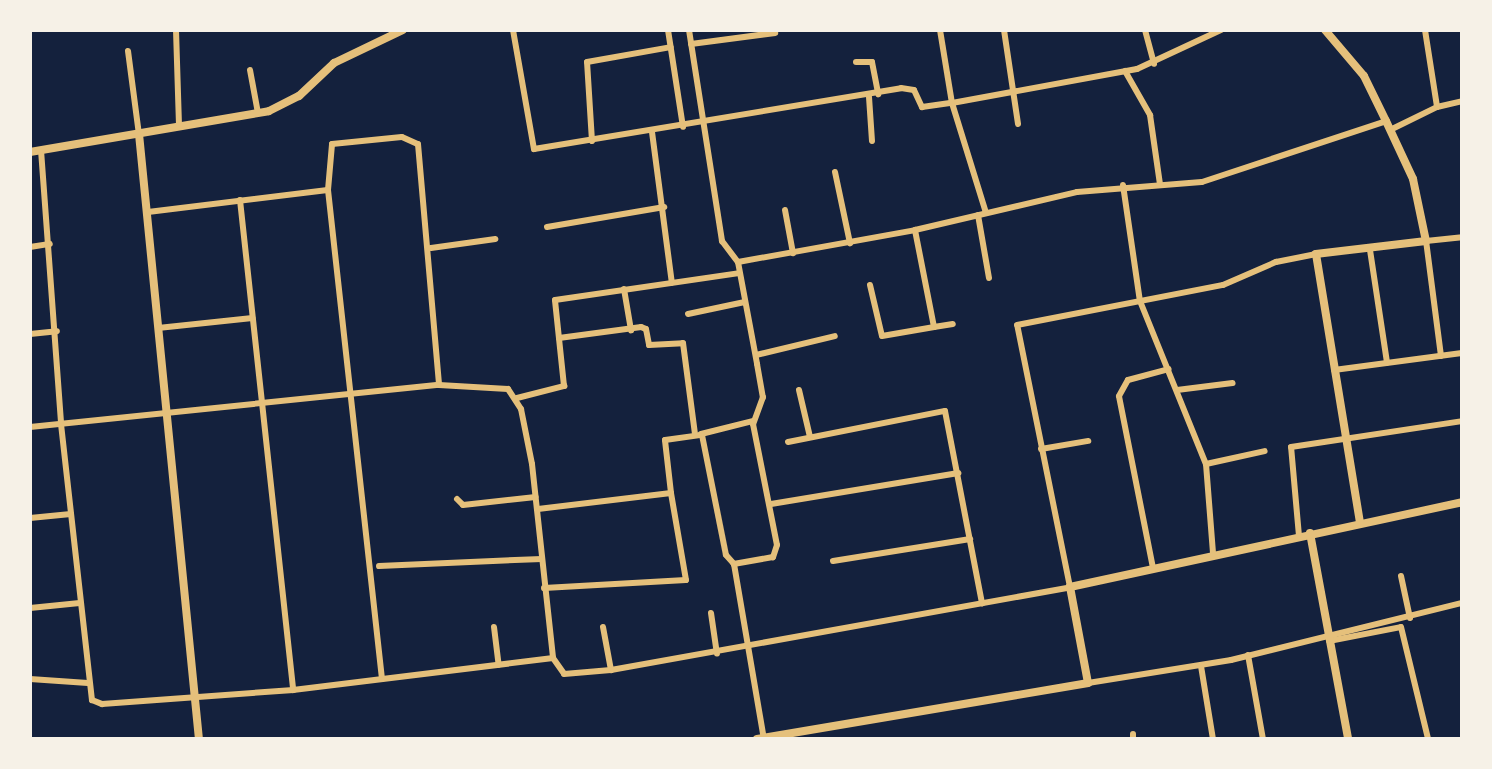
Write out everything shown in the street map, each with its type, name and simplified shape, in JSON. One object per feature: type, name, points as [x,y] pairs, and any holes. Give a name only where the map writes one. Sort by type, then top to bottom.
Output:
[{"type":"main road","points":[[30,152],[258,113],[298,96],[343,57],[403,30]]},
{"type":"street","points":[[176,30],[179,127]]},
{"type":"street","points":[[513,30],[533,149],[869,97],[909,88],[920,106],[952,103],[1015,89],[1154,64],[1221,30]]},
{"type":"street","points":[[668,30],[683,127]]},
{"type":"street","points":[[689,30],[722,241],[738,262],[763,396],[753,421],[771,504],[776,553],[734,564]]},
{"type":"street","points":[[940,30],[952,103],[987,213]]},
{"type":"street","points":[[1004,30],[1015,89],[1018,124]]},
{"type":"street","points":[[1145,30],[1154,64]]},
{"type":"street","points":[[1325,30],[1364,76],[1413,179],[1426,241],[1441,356]]},
{"type":"street","points":[[1425,30],[1437,107]]},
{"type":"street","points":[[691,44],[775,33]]},
{"type":"street","points":[[592,141],[587,62],[671,47]]},
{"type":"street","points":[[128,51],[160,328],[166,413],[199,739]]},
{"type":"street","points":[[856,62],[872,62],[878,94]]},
{"type":"street","points":[[250,70],[258,113]]},
{"type":"street","points":[[1125,71],[1150,116],[1160,184]]},
{"type":"street","points":[[869,97],[872,141]]},
{"type":"street","points":[[1390,130],[1437,107],[1462,101]]},
{"type":"street","points":[[738,262],[915,230],[1123,185],[1202,182],[1386,121]]},
{"type":"street","points":[[652,132],[664,207],[672,283]]},
{"type":"street","points":[[382,679],[328,190],[330,145],[402,137],[416,141],[430,248],[439,385]]},
{"type":"street","points":[[41,150],[57,331],[61,424],[88,683],[92,700],[102,704],[195,699],[293,690],[553,658]]},
{"type":"street","points":[[835,172],[850,243]]},
{"type":"street","points":[[1123,185],[1140,301],[1206,464],[1213,553]]},
{"type":"street","points":[[148,212],[328,190]]},
{"type":"street","points":[[240,200],[293,690]]},
{"type":"street","points":[[547,227],[664,207]]},
{"type":"street","points":[[785,210],[793,253]]},
{"type":"street","points":[[978,215],[989,278]]},
{"type":"street","points":[[915,230],[934,327]]},
{"type":"street","points":[[1088,683],[1018,324],[1223,285],[1276,262],[1316,254],[1370,250],[1462,237]]},
{"type":"street","points":[[430,248],[495,239]]},
{"type":"street","points":[[30,247],[50,244]]},
{"type":"street","points":[[1370,250],[1387,363]]},
{"type":"street","points":[[1316,254],[1360,523]]},
{"type":"street","points":[[30,427],[439,385],[503,388],[515,396],[563,387],[555,300],[739,273]]},
{"type":"street","points":[[870,285],[882,336],[953,324]]},
{"type":"street","points":[[624,290],[630,330]]},
{"type":"street","points":[[688,314],[746,302]]},
{"type":"street","points":[[160,328],[252,318]]},
{"type":"street","points":[[559,338],[646,329],[650,345],[683,343],[698,434],[726,555],[734,564],[764,739]]},
{"type":"street","points":[[30,334],[57,331]]},
{"type":"street","points":[[756,355],[835,336]]},
{"type":"street","points":[[1334,370],[1462,353]]},
{"type":"street","points":[[1153,568],[1119,396],[1128,380],[1168,369]]},
{"type":"street","points":[[1177,390],[1233,383]]},
{"type":"street","points":[[799,390],[810,437]]},
{"type":"street","points":[[515,396],[538,509],[544,588],[553,658],[564,674],[611,670],[717,654],[1070,587],[1213,553],[1462,502]]},
{"type":"street","points":[[788,442],[944,410],[982,603]]},
{"type":"street","points":[[544,588],[686,580],[671,493],[665,440],[753,421]]},
{"type":"street","points":[[1299,536],[1291,447],[1462,421]]},
{"type":"street","points":[[1041,449],[1088,441]]},
{"type":"street","points":[[1206,464],[1265,451]]},
{"type":"street","points":[[771,504],[958,473]]},
{"type":"street","points":[[538,509],[671,493]]},
{"type":"street","points":[[457,499],[465,504],[536,497]]},
{"type":"street","points":[[30,518],[71,514]]},
{"type":"street","points":[[1310,533],[1348,739]]},
{"type":"street","points":[[833,561],[970,539]]},
{"type":"street","points":[[379,566],[542,560]]},
{"type":"street","points":[[1329,638],[1401,627],[1408,618],[1401,576]]},
{"type":"street","points":[[30,608],[80,603]]},
{"type":"street","points":[[757,739],[809,735],[1088,683],[1201,666],[1329,638],[1462,603]]},
{"type":"street","points":[[711,614],[717,654]]},
{"type":"street","points":[[494,627],[499,665]]},
{"type":"street","points":[[603,627],[611,670]]},
{"type":"street","points":[[1401,627],[1428,739]]},
{"type":"street","points":[[1248,655],[1263,739]]},
{"type":"street","points":[[1201,666],[1213,739]]},
{"type":"street","points":[[30,679],[88,683]]}]
